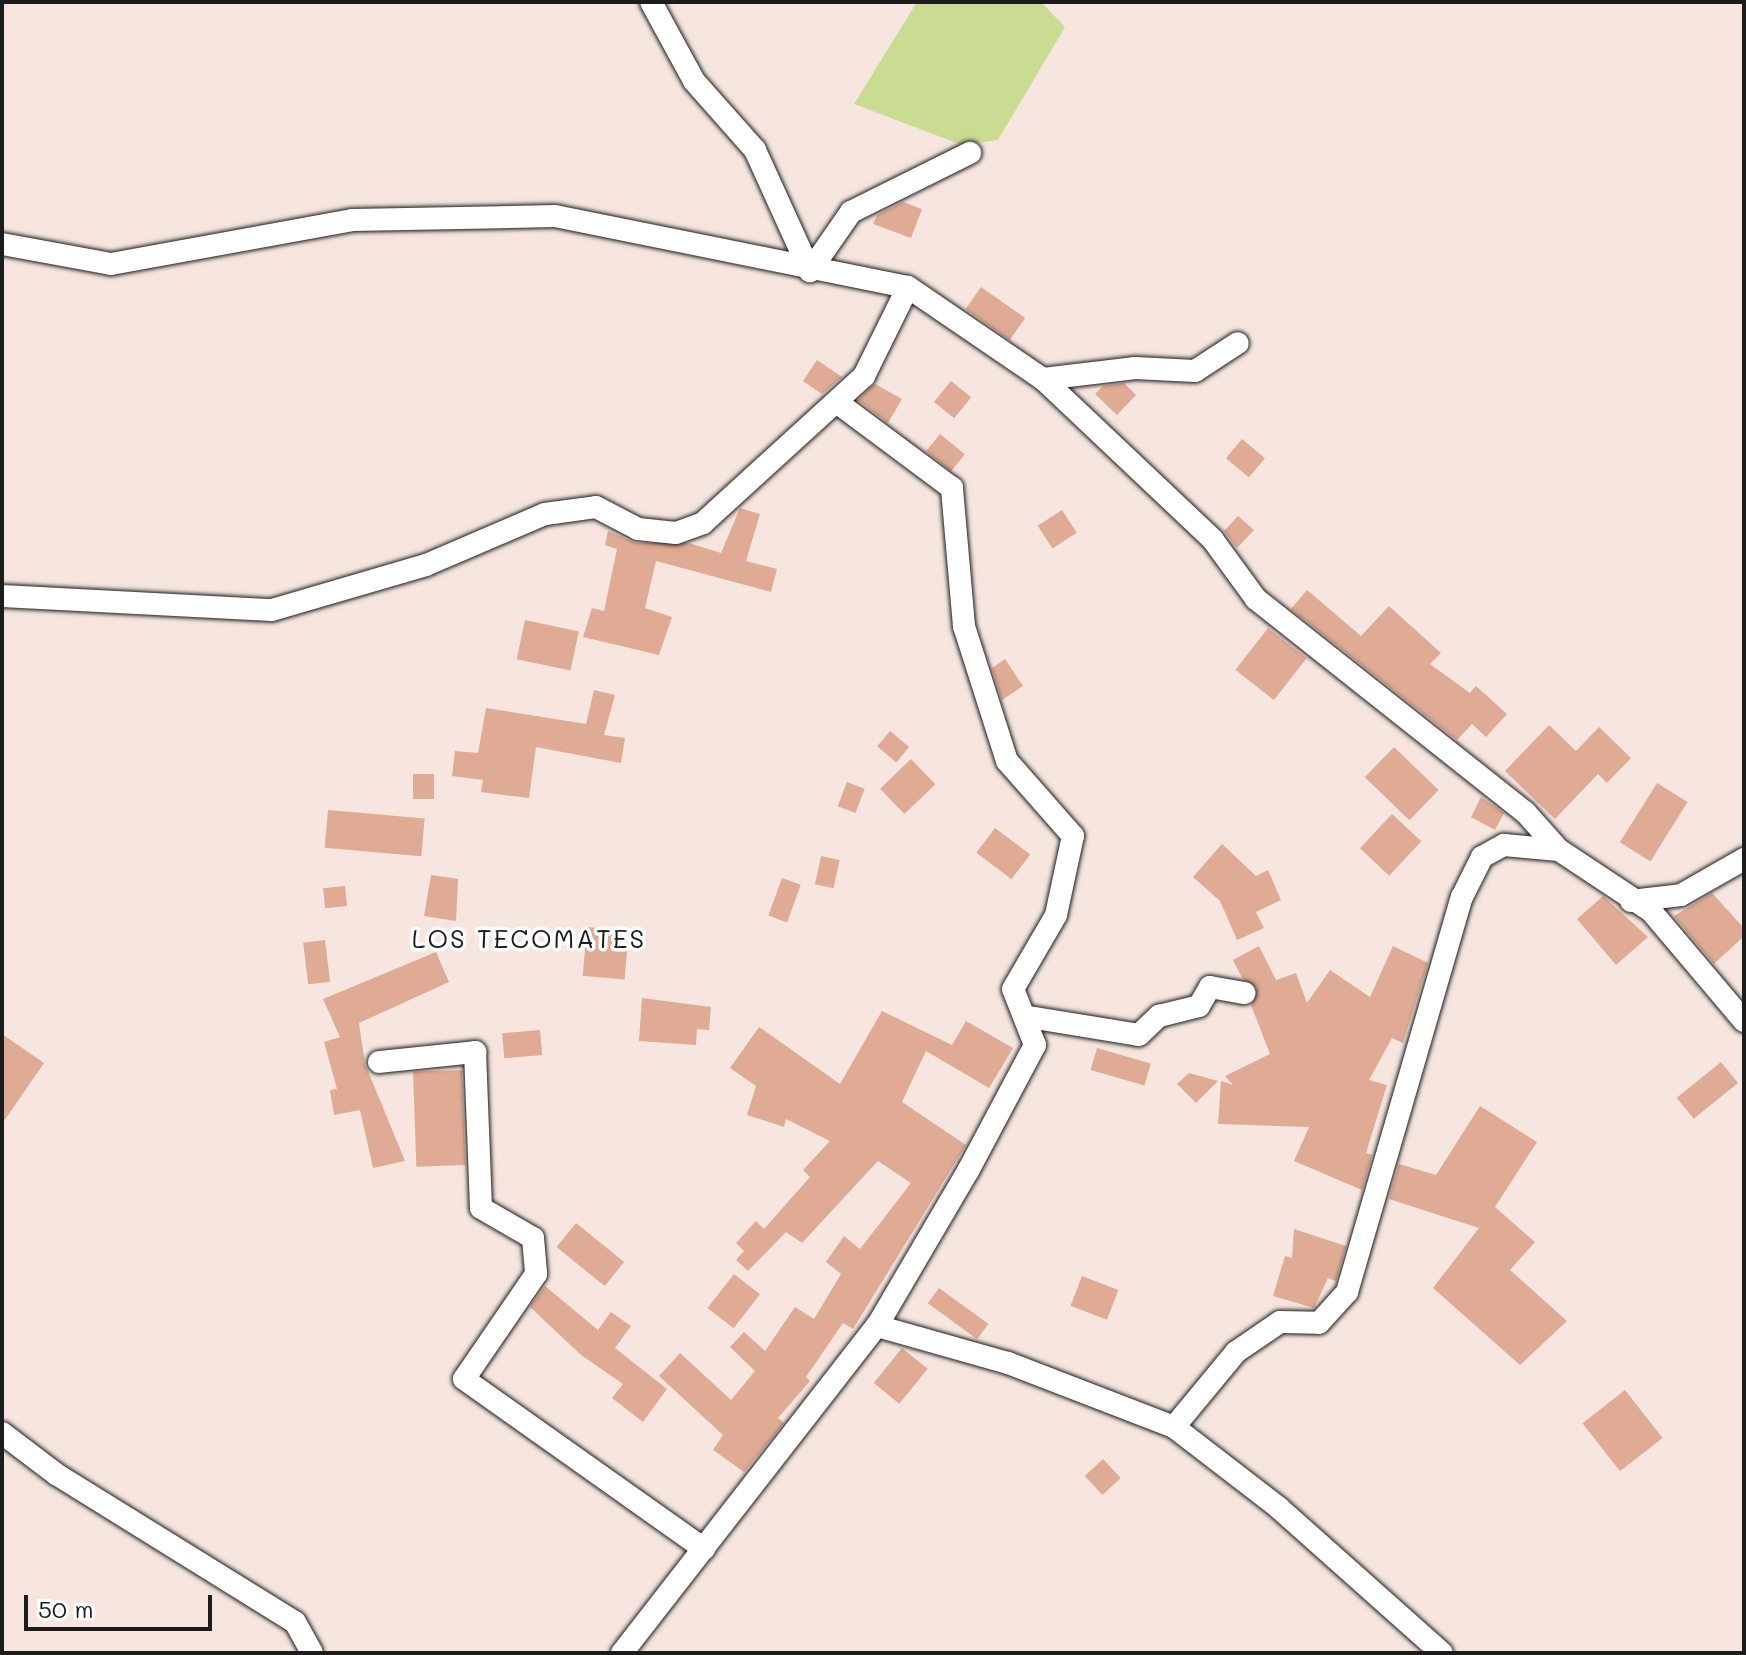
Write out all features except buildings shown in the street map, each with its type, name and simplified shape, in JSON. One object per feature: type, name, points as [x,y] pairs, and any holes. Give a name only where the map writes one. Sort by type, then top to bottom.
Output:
[{"type":"street","points":[[651,2],[694,81],[755,150],[810,271]]},
{"type":"street","points":[[810,271],[851,212],[970,153]]},
{"type":"street","points":[[2,244],[111,264],[352,220],[555,216],[810,271],[908,287],[1043,379],[1213,540],[1256,599],[1525,812],[1559,850],[1629,901],[1651,911],[1744,1021]]},
{"type":"street","points":[[2,596],[272,610],[426,565],[545,514],[596,507],[638,529],[676,533],[703,523],[838,403],[864,376],[908,287]]},
{"type":"street","points":[[1043,379],[1135,368],[1195,371],[1238,343]]},
{"type":"street","points":[[622,1653],[877,1326],[1035,1045],[1029,1017],[1013,989],[1056,915],[1073,836],[1007,761],[964,626],[952,488],[838,403]]},
{"type":"street","points":[[1174,1427],[1236,1352],[1280,1322],[1319,1323],[1347,1292],[1462,897],[1482,857],[1504,845],[1559,850]]},
{"type":"street","points":[[1629,901],[1681,895],[1744,859]]},
{"type":"street","points":[[1029,1017],[1139,1035],[1159,1016],[1199,1006],[1210,987],[1244,993]]},
{"type":"street","points":[[379,1062],[475,1052],[481,1208],[533,1238],[536,1274],[464,1379],[704,1549]]},
{"type":"street","points":[[877,1326],[1008,1363],[1174,1427],[1279,1508],[1442,1653]]},
{"type":"street","points":[[2,1433],[56,1474],[295,1622],[312,1653]]},
{"type":"green space","points":[[917,2],[1041,2],[1065,27],[998,140],[962,145],[854,104]]},
{"type":"district","name":"LOS TECOMATES","points":[[529,939]]}]
